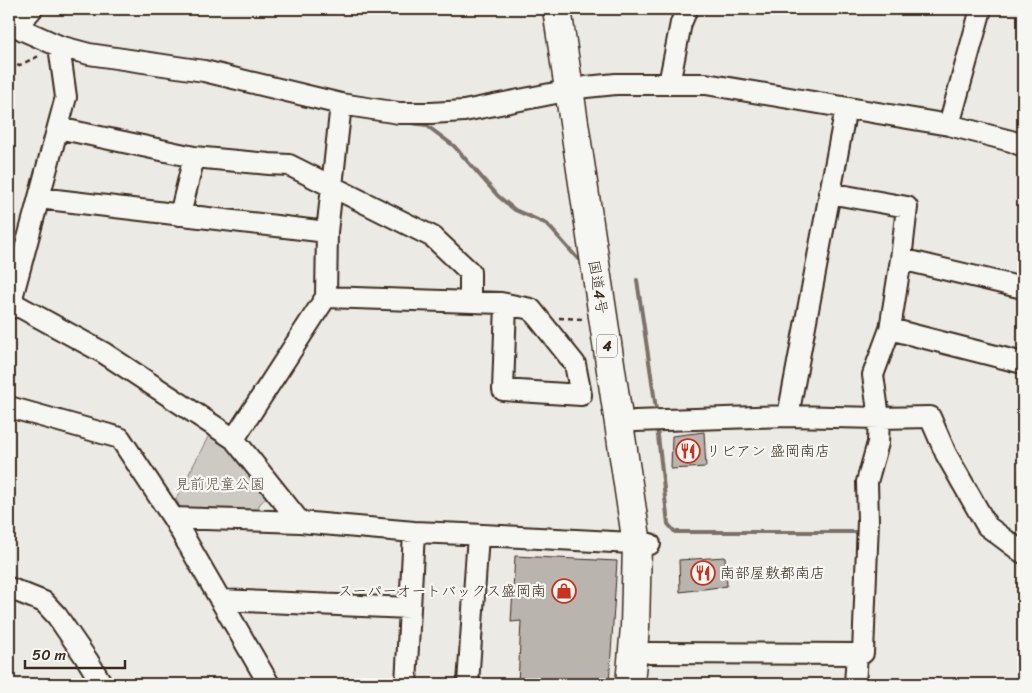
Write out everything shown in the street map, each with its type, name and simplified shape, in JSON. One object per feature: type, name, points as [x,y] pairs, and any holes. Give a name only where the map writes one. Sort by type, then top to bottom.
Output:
[{"type":"highway","name":"国道4号","points":[[557,9],[577,89],[635,420],[649,653],[646,684]]},
{"type":"highway","name":"国道4号","points":[[576,9],[577,89],[603,319],[643,544],[630,684]]},
{"type":"street","points":[[32,9],[13,24],[59,46],[89,54],[204,71],[341,104],[399,113],[464,111],[577,89],[616,84],[706,84],[950,125],[1023,146]]},
{"type":"street","points":[[669,84],[681,23],[687,9]]},
{"type":"street","points":[[950,125],[981,9]]},
{"type":"street","points":[[59,46],[66,97],[10,306],[104,353],[234,439],[300,522]]},
{"type":"street","points":[[234,439],[326,297],[327,232],[341,104]]},
{"type":"street","points":[[788,416],[846,108]]},
{"type":"street","points":[[58,128],[194,158],[288,165],[433,237],[470,272],[470,302]]},
{"type":"street","points":[[180,214],[194,158]]},
{"type":"street","points":[[649,653],[863,653],[868,521],[867,482],[878,442],[879,418],[873,375],[890,329],[907,206],[829,193]]},
{"type":"street","points":[[39,198],[327,232]]},
{"type":"street","points":[[901,259],[1023,288]]},
{"type":"street","points":[[326,297],[470,302],[506,304],[531,308],[575,364],[581,395],[503,390],[506,304]]},
{"type":"street","points":[[890,329],[1023,363]]},
{"type":"street","points":[[9,407],[120,438],[173,518],[269,684]]},
{"type":"street","points":[[635,420],[788,416],[930,417],[946,454],[987,526],[1022,550]]},
{"type":"street","points":[[173,518],[300,522],[414,532],[643,544]]},
{"type":"street","points":[[406,684],[414,532]]},
{"type":"street","points":[[468,684],[478,534]]},
{"type":"street","points":[[9,588],[44,602],[57,616],[102,684]]},
{"type":"street","points":[[220,600],[410,608]]},
{"type":"street","points":[[855,684],[857,654]]},
{"type":"path","points":[[9,70],[59,46]]},
{"type":"path","points":[[538,317],[603,319]]},
{"type":"green space","name":"見前児童公園","points":[[209,435],[230,445],[269,494],[259,505],[258,517],[183,513],[176,499]]},
{"type":"building","name":"リビアン 盛岡南店","points":[[704,432],[706,467],[671,469],[672,436]]},
{"type":"building","name":"スーパーオートバックス盛岡南","points":[[515,556],[617,561],[609,684],[518,684],[521,621],[511,622]]},
{"type":"building","name":"南部屋敷都南店","points":[[725,557],[727,586],[680,592],[679,560]]},
{"type":"waterway","points":[[411,123],[426,125],[454,146],[498,196],[515,210],[547,224],[578,259]]},
{"type":"waterway","points":[[637,280],[656,409]]},
{"type":"waterway","points":[[657,427],[668,524],[675,532],[862,532]]},
{"type":"place","name":"リビアン 盛岡南店","points":[[688,451]]},
{"type":"place","name":"南部屋敷都南店","points":[[703,573]]},
{"type":"place","name":"スーパーオートバックス盛岡南","points":[[564,591]]}]
